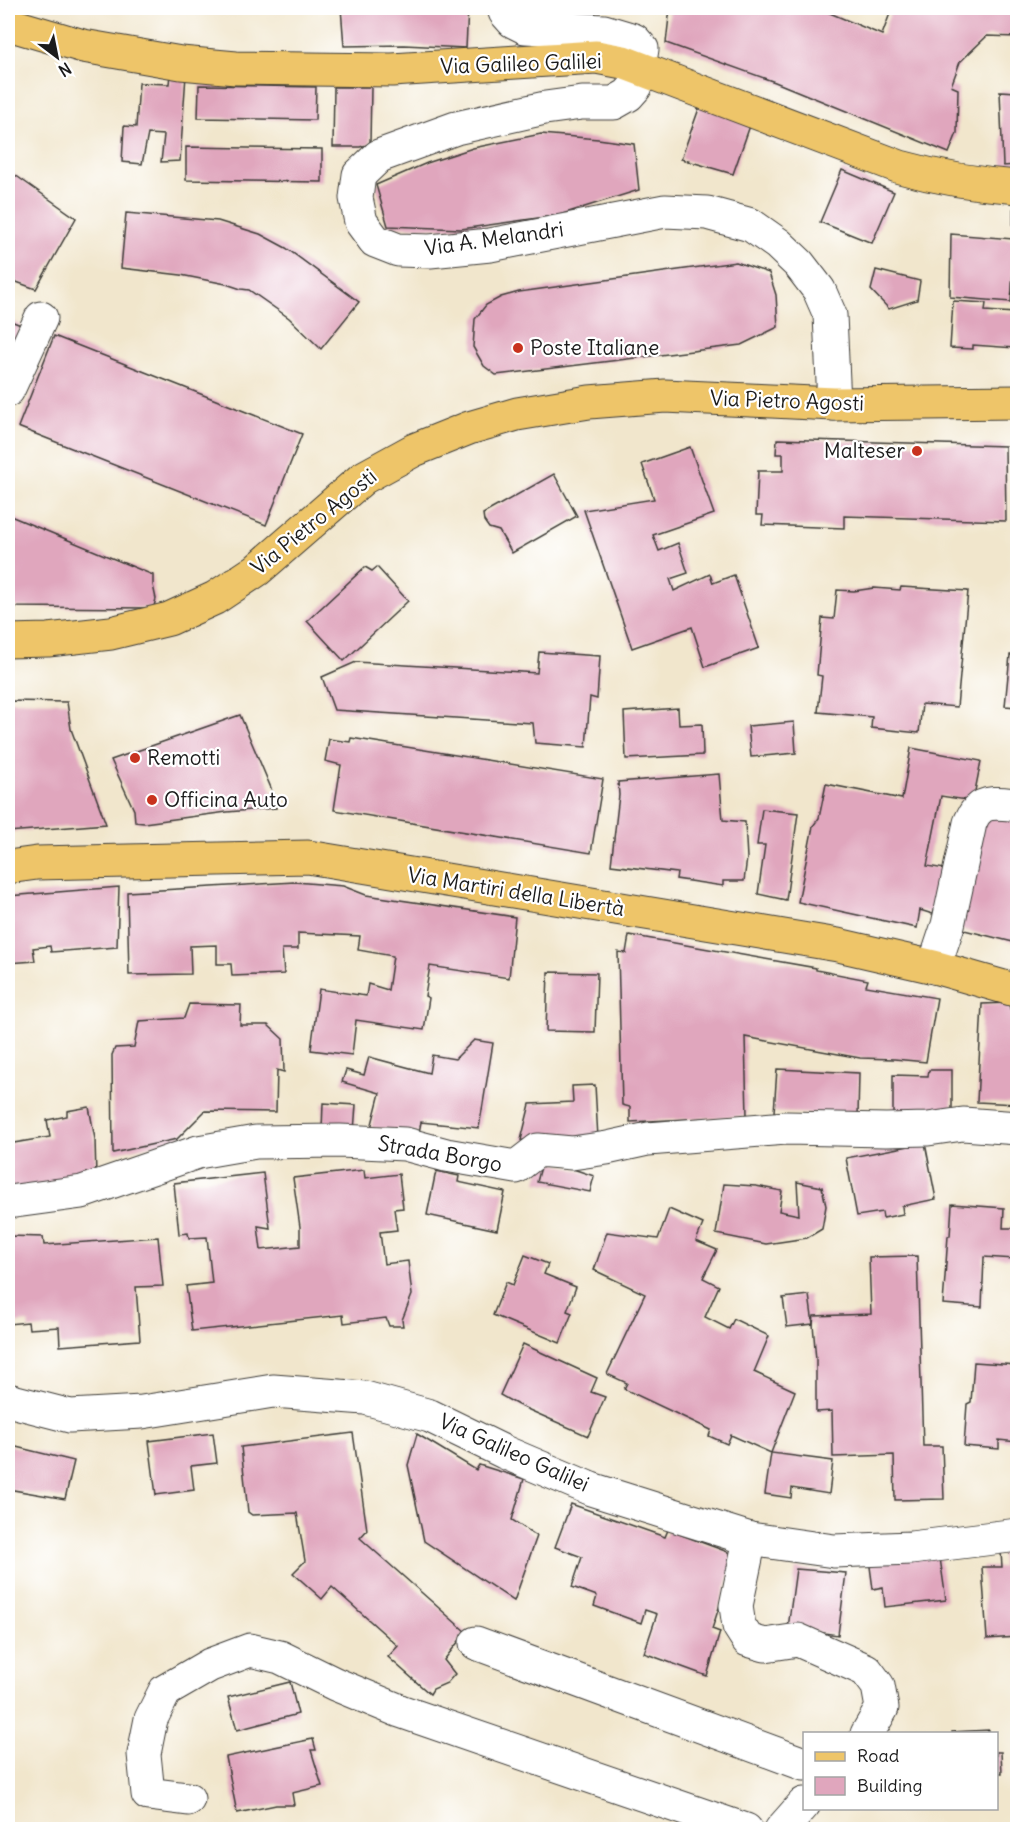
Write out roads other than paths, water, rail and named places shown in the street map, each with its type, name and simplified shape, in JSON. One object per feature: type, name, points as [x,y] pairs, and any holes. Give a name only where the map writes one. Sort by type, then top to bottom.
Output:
[{"type":"main road","name":"Via Galileo Galilei","points":[[8,24],[83,46],[181,63],[236,68],[392,70],[596,57],[623,62],[900,167],[935,177],[1017,187]]},
{"type":"main road","name":"Via Pietro Agosti","points":[[8,641],[48,640],[111,633],[169,619],[214,598],[257,570],[363,478],[414,450],[469,428],[517,414],[589,402],[664,396],[834,404],[1017,402]]},
{"type":"main road","name":"Via Martiri della Libertà","points":[[8,867],[37,863],[308,857],[838,945],[934,967],[1017,991]]},
{"type":"street","points":[[504,8],[513,21],[525,27],[604,32],[634,40],[642,49],[638,68]]},
{"type":"street","name":"Via A. Melandri","points":[[638,68],[636,86],[628,95],[614,102],[545,108],[490,120],[456,128],[379,156],[359,175],[356,198],[361,222],[375,241],[398,250],[430,251],[490,245],[665,211],[707,213],[751,225],[778,244],[799,264],[819,290],[830,315],[834,404]]},
{"type":"street","points":[[8,390],[40,318]]},
{"type":"street","points":[[934,967],[948,925],[970,823],[978,809],[985,805],[1017,805]]},
{"type":"street","name":"Strada Borgo","points":[[8,1203],[82,1192],[198,1152],[256,1142],[340,1141],[405,1144],[446,1155],[516,1167],[538,1150],[572,1153],[607,1148],[648,1138],[690,1134],[786,1128],[928,1129],[963,1124],[1017,1128]]},
{"type":"street","name":"Via Galileo Galilei","points":[[8,1400],[70,1416],[142,1412],[273,1390],[365,1398],[430,1416],[504,1452],[591,1489],[750,1539],[834,1551],[911,1548],[1017,1535]]},
{"type":"street","points":[[750,1539],[736,1606],[739,1626],[748,1640],[765,1645],[798,1640],[866,1670],[878,1686],[882,1708],[868,1732]]},
{"type":"street","points":[[476,1644],[803,1764]]},
{"type":"street","points":[[188,1799],[148,1794],[144,1754],[151,1719],[165,1691],[210,1665],[250,1650],[280,1657],[334,1684],[400,1711],[746,1830]]},
{"type":"street","points":[[781,1830],[803,1805]]},
{"type":"place","name":"Poste Italiane","points":[[518,348]]},
{"type":"place","name":"Malteser","points":[[917,451]]},
{"type":"place","name":"Remotti","points":[[135,758]]},
{"type":"place","name":"Officina Auto","points":[[152,800]]}]
